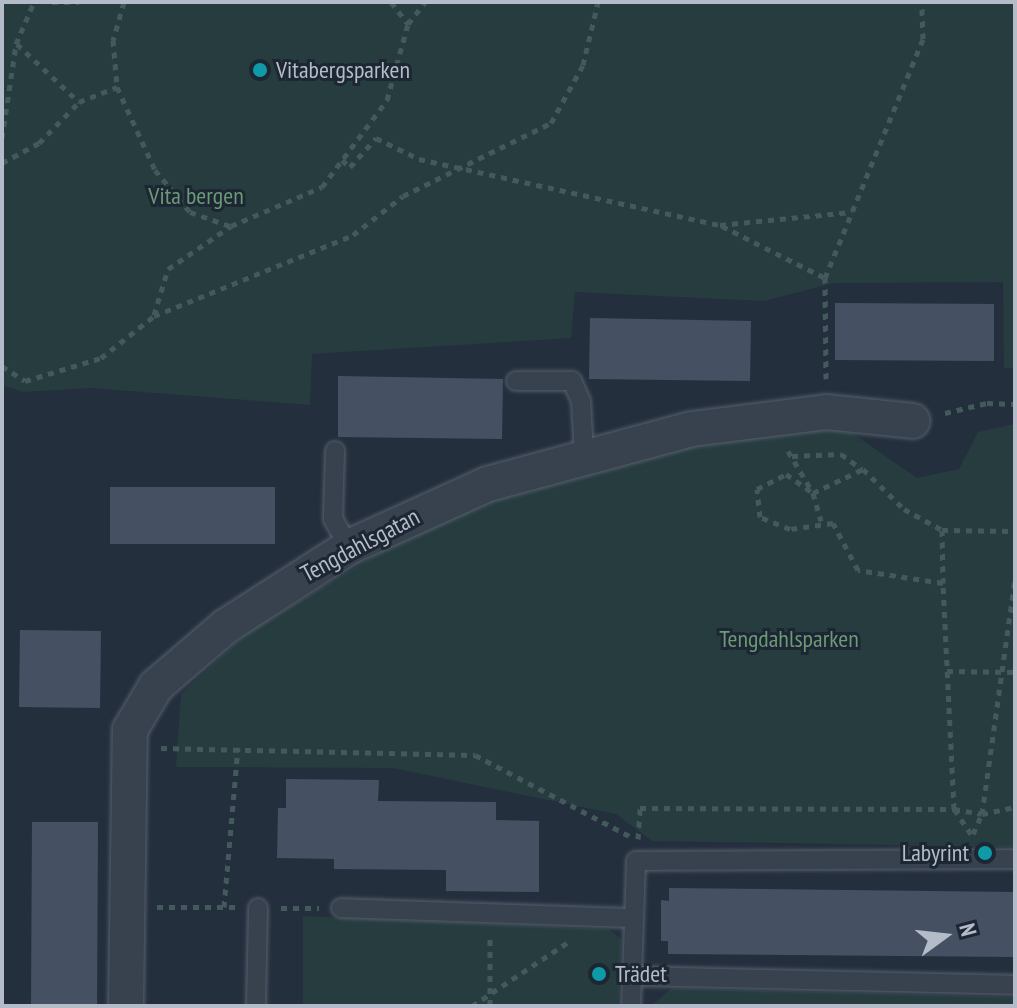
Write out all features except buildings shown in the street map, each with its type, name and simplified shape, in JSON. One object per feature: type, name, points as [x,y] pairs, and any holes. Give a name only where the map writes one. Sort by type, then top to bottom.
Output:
[{"type":"street","name":"Tengdahlsgatan","points":[[126,1006],[128,748],[134,720],[156,686],[226,626],[349,547],[488,484],[584,455],[692,429],[826,412],[913,421]]},
{"type":"lane","points":[[516,381],[572,381],[581,401],[584,455]]},
{"type":"lane","points":[[335,451],[333,519],[349,547]]},
{"type":"lane","points":[[631,1006],[636,861],[1015,859]]},
{"type":"lane","points":[[256,1006],[258,908]]},
{"type":"lane","points":[[341,908],[634,918]]},
{"type":"lane","points":[[632,976],[1015,985]]},
{"type":"path","points":[[2,138],[16,44],[34,2]]},
{"type":"path","points":[[52,2],[79,2]]},
{"type":"path","points":[[124,2],[113,40],[117,87],[155,170],[190,212],[231,226]]},
{"type":"path","points":[[391,2],[408,24]]},
{"type":"path","points":[[154,316],[168,269],[231,226],[322,187],[387,100],[408,24],[425,2]]},
{"type":"path","points":[[2,366],[25,381],[101,358],[154,316],[353,235],[403,196],[457,166],[551,123],[583,65],[598,2]]},
{"type":"path","points":[[826,412],[825,278],[923,39],[922,2]]},
{"type":"path","points":[[16,44],[79,102]]},
{"type":"path","points":[[2,163],[39,143],[79,102],[117,87]]},
{"type":"path","points":[[342,160],[350,167],[376,138],[419,159],[720,225],[825,278]]},
{"type":"path","points":[[720,225],[851,212]]},
{"type":"path","points":[[913,421],[987,403],[1015,404]]},
{"type":"path","points":[[821,521],[813,493],[792,456],[841,454],[863,469],[904,509],[942,530],[1015,531]]},
{"type":"path","points":[[813,493],[863,469]]},
{"type":"path","points":[[813,493],[786,474],[757,489],[760,517],[790,529],[821,521],[833,523],[858,570],[943,583]]},
{"type":"path","points":[[942,530],[954,809],[972,836]]},
{"type":"path","points":[[972,859],[972,836],[982,814],[1015,579]]},
{"type":"path","points":[[947,671],[1015,672]]},
{"type":"path","points":[[128,748],[475,755],[638,841]]},
{"type":"path","points":[[224,907],[238,748]]},
{"type":"path","points":[[636,861],[640,808],[954,809],[982,814],[1015,807]]},
{"type":"path","points":[[490,913],[490,1006]]},
{"type":"path","points":[[472,1006],[603,917]]},
{"type":"green space","name":"Vita bergen","points":[[2,2],[1015,2],[1015,368],[1004,368],[1003,282],[834,283],[764,301],[575,292],[571,338],[312,354],[310,405],[91,388],[23,392],[2,385]]},
{"type":"green space","name":"Tengdahlsparken","points":[[1015,424],[1015,847],[652,841],[616,814],[393,768],[176,767],[181,694],[245,634],[429,523],[544,480],[695,441],[845,428],[917,478],[959,469],[978,432]]},
{"type":"green space","points":[[303,916],[609,929],[622,940],[618,1006],[303,1006]]},
{"type":"green space","points":[[672,988],[1015,997],[1015,1006],[651,1006]]},
{"type":"place","name":"Vitabergsparken","points":[[260,70]]},
{"type":"place","name":"Labyrint","points":[[985,853]]},
{"type":"place","name":"Trädet","points":[[599,974]]}]
